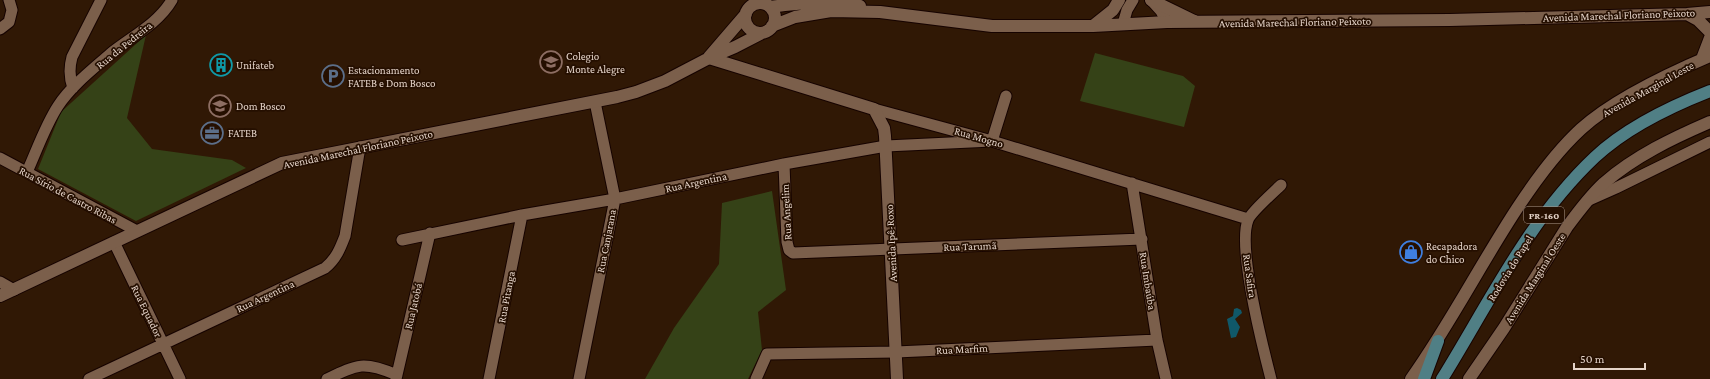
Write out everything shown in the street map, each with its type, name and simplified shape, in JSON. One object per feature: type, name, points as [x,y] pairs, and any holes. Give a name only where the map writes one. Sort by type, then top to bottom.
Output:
[{"type":"main road","points":[[1093,26],[1113,10],[1119,0]]},
{"type":"main road","points":[[1150,0],[1199,23]]},
{"type":"main road","name":"Avenida Marechal Floriano Peixoto","points":[[770,7],[837,1],[852,3],[880,12]]},
{"type":"main road","points":[[730,32],[758,34],[770,29],[774,14],[770,7],[758,4],[750,7],[745,18],[748,26],[758,34]]},
{"type":"main road","name":"Avenida Marechal Floriano Peixoto","points":[[772,26],[795,17],[831,11],[880,12],[992,26],[1093,26],[1166,22],[1199,23],[1450,20],[1687,14],[1710,12]]},
{"type":"main road","name":"Avenida Marechal Floriano Peixoto","points":[[709,58],[746,14]]},
{"type":"main road","points":[[1687,14],[1698,20],[1710,32]]},
{"type":"main road","name":"Avenida Marechal Floriano Peixoto","points":[[0,296],[282,163],[595,102],[636,92],[665,81],[709,58],[735,47],[758,34]]},
{"type":"main road","points":[[1706,58],[1710,38]]},
{"type":"main road","name":"Rua Mogno","points":[[709,58],[874,109]]},
{"type":"main road","name":"Avenida Marginal Leste","points":[[1411,379],[1438,341],[1491,249],[1510,220],[1535,182],[1564,146],[1582,128],[1620,102],[1706,58]]},
{"type":"main road","name":"Rodovia do Papel","points":[[1442,379],[1520,250],[1555,199],[1574,178],[1595,156],[1637,126],[1669,109],[1710,92]]},
{"type":"main road","name":"Avenida Ipê-Roxo","points":[[874,109],[884,128],[886,146],[898,379]]},
{"type":"main road","name":"Avenida Marginal Oeste","points":[[1469,379],[1504,328],[1552,250],[1578,211],[1588,200],[1613,176],[1643,155],[1710,122]]},
{"type":"main road","points":[[1424,379],[1438,341]]},
{"type":"street","points":[[0,29],[9,22],[12,10],[9,0]]},
{"type":"street","points":[[74,88],[70,77],[72,57],[101,0]]},
{"type":"street","name":"Rua da Pedreira","points":[[27,172],[59,104],[110,55],[153,22],[166,10],[172,0]]},
{"type":"street","points":[[1123,24],[1127,10],[1133,0]]},
{"type":"street","points":[[1150,0],[1161,11],[1166,22]]},
{"type":"street","points":[[992,141],[1006,96]]},
{"type":"street","name":"Rua Canjarana","points":[[579,379],[615,199],[595,102]]},
{"type":"street","name":"Rua Mogno","points":[[874,109],[992,141],[1248,219]]},
{"type":"street","name":"Rua Argentina","points":[[402,240],[522,214],[615,199],[784,164],[886,146],[992,141]]},
{"type":"street","points":[[1588,200],[1710,142]]},
{"type":"street","name":"Rua Argentina","points":[[89,379],[325,268],[334,261],[345,236],[360,147]]},
{"type":"street","name":"Rua Sírio de Castro Ribas","points":[[0,158],[137,231]]},
{"type":"street","name":"Rua Angelim","points":[[784,164],[787,242],[789,250],[798,254]]},
{"type":"street","name":"Rua Imbaúba","points":[[1132,183],[1157,340],[1166,379]]},
{"type":"street","points":[[1248,219],[1281,185]]},
{"type":"street","name":"Rua Pitanga","points":[[489,379],[522,214]]},
{"type":"street","name":"Rua Safira","points":[[1248,219],[1246,231],[1247,259],[1262,343],[1271,379]]},
{"type":"street","name":"Rua Jatobá","points":[[396,377],[430,233]]},
{"type":"street","name":"Rua Tarumã","points":[[798,254],[1142,239]]},
{"type":"street","name":"Rua Equador","points":[[114,242],[180,379]]},
{"type":"street","points":[[0,282],[14,290]]},
{"type":"street","name":"Rua Marfim","points":[[756,379],[767,354],[896,352],[1157,340]]},
{"type":"street","points":[[327,379],[356,366],[364,365],[385,370],[396,377]]},
{"type":"green space","points":[[146,35],[127,118],[152,149],[232,160],[246,168],[136,221],[38,169],[61,112]]},
{"type":"green space","points":[[1095,53],[1183,76],[1195,86],[1184,127],[1080,101]]},
{"type":"green space","points":[[772,191],[786,290],[758,312],[762,350],[748,379],[645,379],[674,328],[719,264],[722,203]]},
{"type":"water","points":[[1237,308],[1241,310],[1242,313],[1235,319],[1240,327],[1236,337],[1231,338],[1227,319],[1233,316],[1234,309]]},
{"type":"place","name":"Colegio Monte Alegre","points":[[551,62]]},
{"type":"place","name":"Unifateb","points":[[221,65]]},
{"type":"place","name":"Estacionamento FATEB e Dom Bosco","points":[[333,76]]},
{"type":"place","name":"Dom Bosco","points":[[220,106]]},
{"type":"place","name":"FATEB","points":[[212,133]]},
{"type":"place","name":"Recapadora do Chico","points":[[1411,252]]}]
